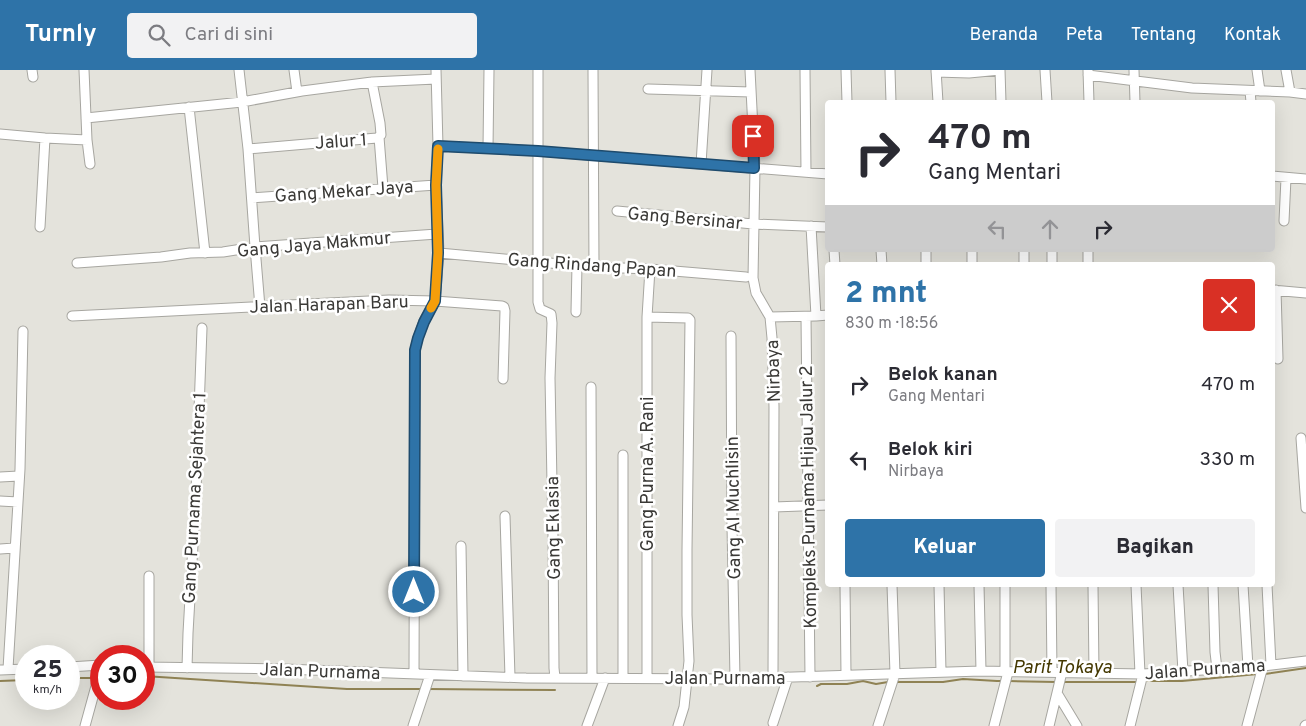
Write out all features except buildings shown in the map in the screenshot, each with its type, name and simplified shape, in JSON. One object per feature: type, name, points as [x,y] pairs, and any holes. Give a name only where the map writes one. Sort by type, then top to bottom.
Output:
[{"type":"street","points":[[84,70],[90,164]]},
{"type":"street","points":[[239,70],[248,149],[260,307]]},
{"type":"street","points":[[294,70],[297,92]]},
{"type":"street","points":[[488,148],[489,70]]},
{"type":"street","points":[[538,70],[538,261]]},
{"type":"street","points":[[593,70],[594,267]]},
{"type":"street","points":[[702,164],[706,70]]},
{"type":"street","name":"Nirbaya","points":[[750,70],[754,168],[753,224],[749,278],[770,318],[774,378],[773,677]]},
{"type":"street","points":[[805,70],[806,172]]},
{"type":"street","points":[[846,70],[847,100]]},
{"type":"street","points":[[890,70],[891,100]]},
{"type":"street","points":[[938,100],[936,71],[969,72],[1000,70],[1001,100]]},
{"type":"street","points":[[1045,70],[1046,100]]},
{"type":"street","points":[[1134,70],[1135,100]]},
{"type":"street","points":[[1257,70],[1260,91]]},
{"type":"street","points":[[1286,70],[1290,92]]},
{"type":"street","points":[[1089,100],[1088,72],[1135,82],[1192,88],[1306,94]]},
{"type":"street","points":[[86,118],[242,102],[297,92],[436,74],[438,253],[435,301],[424,322],[415,350],[414,674]]},
{"type":"street","name":"Jalur 1","points":[[248,149],[374,139],[379,137],[381,135],[380,123],[372,82]]},
{"type":"street","points":[[648,89],[752,92]]},
{"type":"street","points":[[1250,91],[1250,100]]},
{"type":"street","points":[[189,107],[205,253]]},
{"type":"street","points":[[0,134],[87,140]]},
{"type":"street","points":[[379,137],[383,188]]},
{"type":"street","points":[[40,227],[45,138]]},
{"type":"street","points":[[438,146],[538,151],[825,174]]},
{"type":"street","points":[[1275,176],[1306,179]]},
{"type":"street","points":[[1284,222],[1286,178]]},
{"type":"street","name":"Gang Mekar Jaya","points":[[252,198],[436,185]]},
{"type":"street","name":"Gang Bersinar","points":[[617,211],[753,224],[825,227]]},
{"type":"street","points":[[811,226],[816,316]]},
{"type":"street","name":"Gang Jaya Makmur","points":[[77,263],[223,252],[255,247],[437,234]]},
{"type":"street","name":"Gang Rindang Papan","points":[[438,253],[749,278]]},
{"type":"street","name":"Gang Eklasia","points":[[538,261],[539,307],[549,312],[552,316],[550,378],[555,678]]},
{"type":"street","points":[[576,312],[577,265]]},
{"type":"street","name":"Gang Purna A. Rani","points":[[647,678],[647,317],[650,269]]},
{"type":"street","points":[[1275,290],[1306,293]]},
{"type":"street","name":"Jalan Harapan Baru","points":[[72,316],[388,300],[502,306],[505,311],[503,379]]},
{"type":"street","points":[[1275,307],[1278,359]]},
{"type":"street","points":[[770,318],[825,315]]},
{"type":"street","points":[[647,317],[688,318],[690,320],[687,478],[687,615],[689,655],[684,707],[678,726]]},
{"type":"street","name":"Kompleks Purnama Hijau Jalur 2","points":[[806,317],[810,677]]},
{"type":"street","name":"Gang Purnama Sejahtera 1","points":[[187,668],[202,328]]},
{"type":"street","points":[[4,669],[18,502],[23,331]]},
{"type":"street","name":"Gang Al Muchlisin","points":[[731,336],[735,679]]},
{"type":"street","points":[[590,387],[592,678]]},
{"type":"street","points":[[1302,438],[1306,508]]},
{"type":"street","points":[[622,455],[623,678]]},
{"type":"street","points":[[0,477],[19,476]]},
{"type":"street","points":[[0,501],[18,502]]},
{"type":"street","points":[[774,507],[825,505]]},
{"type":"street","points":[[505,516],[510,677]]},
{"type":"street","points":[[461,546],[463,676]]},
{"type":"street","points":[[0,549],[14,548]]},
{"type":"street","points":[[147,645],[149,576]]},
{"type":"street","points":[[846,587],[846,675]]},
{"type":"street","points":[[878,726],[893,680],[892,587]]},
{"type":"street","points":[[939,587],[941,672]]},
{"type":"street","points":[[979,587],[981,671]]},
{"type":"street","points":[[994,726],[1006,676],[1005,587]]},
{"type":"street","points":[[1051,587],[1052,672]]},
{"type":"street","points":[[1093,587],[1094,674]]},
{"type":"street","points":[[1130,726],[1141,678],[1136,587]]},
{"type":"street","points":[[1178,587],[1183,672]]},
{"type":"street","points":[[1212,587],[1215,652],[1218,669]]},
{"type":"street","points":[[1243,587],[1248,667]]},
{"type":"street","points":[[1247,726],[1264,669],[1268,587]]},
{"type":"street","name":"Jalan Purnama","points":[[155,667],[284,669],[555,678],[735,679],[846,675],[893,680],[941,672],[981,671],[1006,676],[1052,672],[1060,683],[1094,674],[1141,678],[1218,669],[1248,667],[1264,669],[1306,661]]},
{"type":"street","points":[[413,726],[430,675]]},
{"type":"street","points":[[774,723],[788,677]]},
{"type":"street","points":[[587,726],[605,678]]},
{"type":"street","points":[[1049,726],[1060,683]]},
{"type":"street","points":[[1060,683],[1077,726]]},
{"type":"street","points":[[85,726],[90,708]]},
{"type":"waterway","name":"Parit Tokaya","points":[[1265,674],[1306,668]]},
{"type":"waterway","name":"Parit Tokaya","points":[[1145,681],[1182,681],[1258,674]]},
{"type":"waterway","points":[[155,677],[347,689],[423,689]]},
{"type":"waterway","points":[[80,678],[90,678]]},
{"type":"waterway","name":"Parit Tokaya","points":[[896,682],[943,682],[963,679],[1003,681]]},
{"type":"waterway","points":[[0,681],[15,680]]},
{"type":"waterway","name":"Parit Tokaya","points":[[817,686],[821,684],[847,684],[863,681],[876,684],[888,682]]},
{"type":"waterway","name":"Parit Tokaya","points":[[1008,681],[1056,682]]},
{"type":"waterway","name":"Parit Tokaya","points":[[1063,682],[1138,682]]},
{"type":"waterway","points":[[428,689],[555,690]]},
{"type":"slow traffic","points":[[431,308],[435,301],[438,253],[436,185],[438,149]]},
{"type":"route","points":[[414,592],[415,350],[424,322],[435,301],[438,253],[436,185],[438,146],[538,151],[754,168],[753,136]]}]
